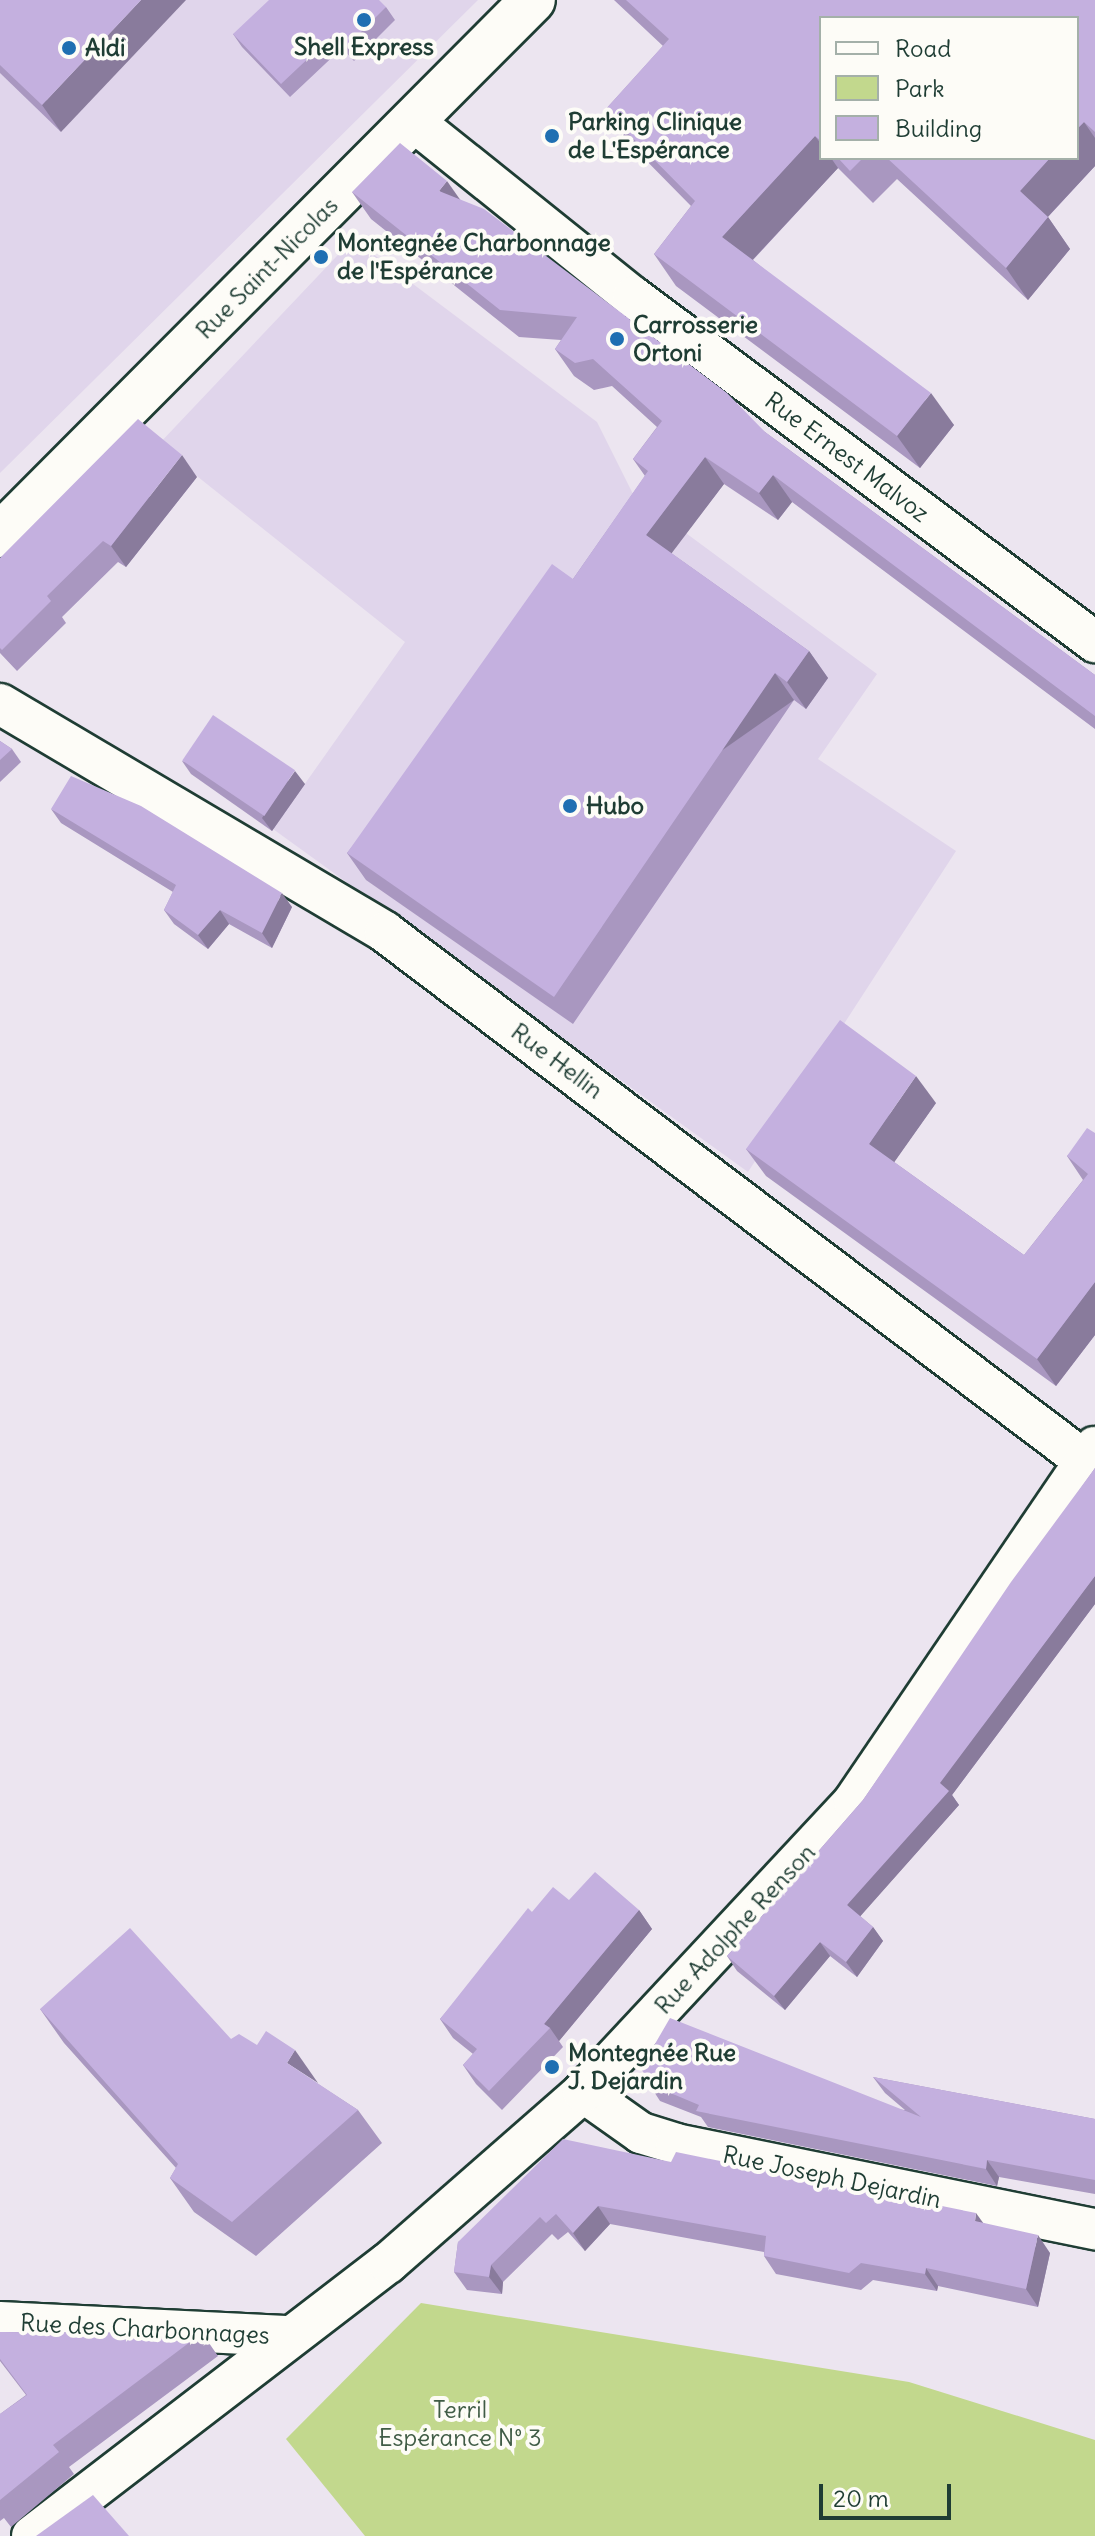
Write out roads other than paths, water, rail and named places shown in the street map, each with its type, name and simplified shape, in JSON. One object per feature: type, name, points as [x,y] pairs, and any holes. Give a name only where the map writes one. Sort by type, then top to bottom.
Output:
[{"type":"street","name":"Rue Saint-Nicolas","points":[[0,535],[533,0]]},
{"type":"street","name":"Rue Ernest Malvoz","points":[[413,121],[633,297],[1095,642]]},
{"type":"street","name":"Rue Hellin","points":[[0,704],[287,867],[385,932],[1090,1454]]},
{"type":"street","name":"Rue Adolphe Renson","points":[[32,2536],[388,2263],[583,2092],[854,1801],[1090,1454]]},
{"type":"street","name":"Rue Joseph Dejardin","points":[[583,2092],[641,2133],[676,2144],[1095,2229]]},
{"type":"street","name":"Rue des Charbonnages","points":[[0,2322],[291,2336]]},
{"type":"place","name":"Shell Express","points":[[364,20]]},
{"type":"place","name":"Aldi","points":[[69,48]]},
{"type":"place","name":"Parking Clinique de L'Espérance","points":[[552,136]]},
{"type":"place","name":"Montegnée Charbonnage de l'Espérance","points":[[321,257]]},
{"type":"place","name":"Carrosserie Ortoni","points":[[617,339]]},
{"type":"place","name":"Hubo","points":[[570,806]]},
{"type":"place","name":"Montegnée Rue J. Dejardin","points":[[552,2067]]},
{"type":"park label","name":"Terril Espérance N° 3","points":[[460,2424]]}]
